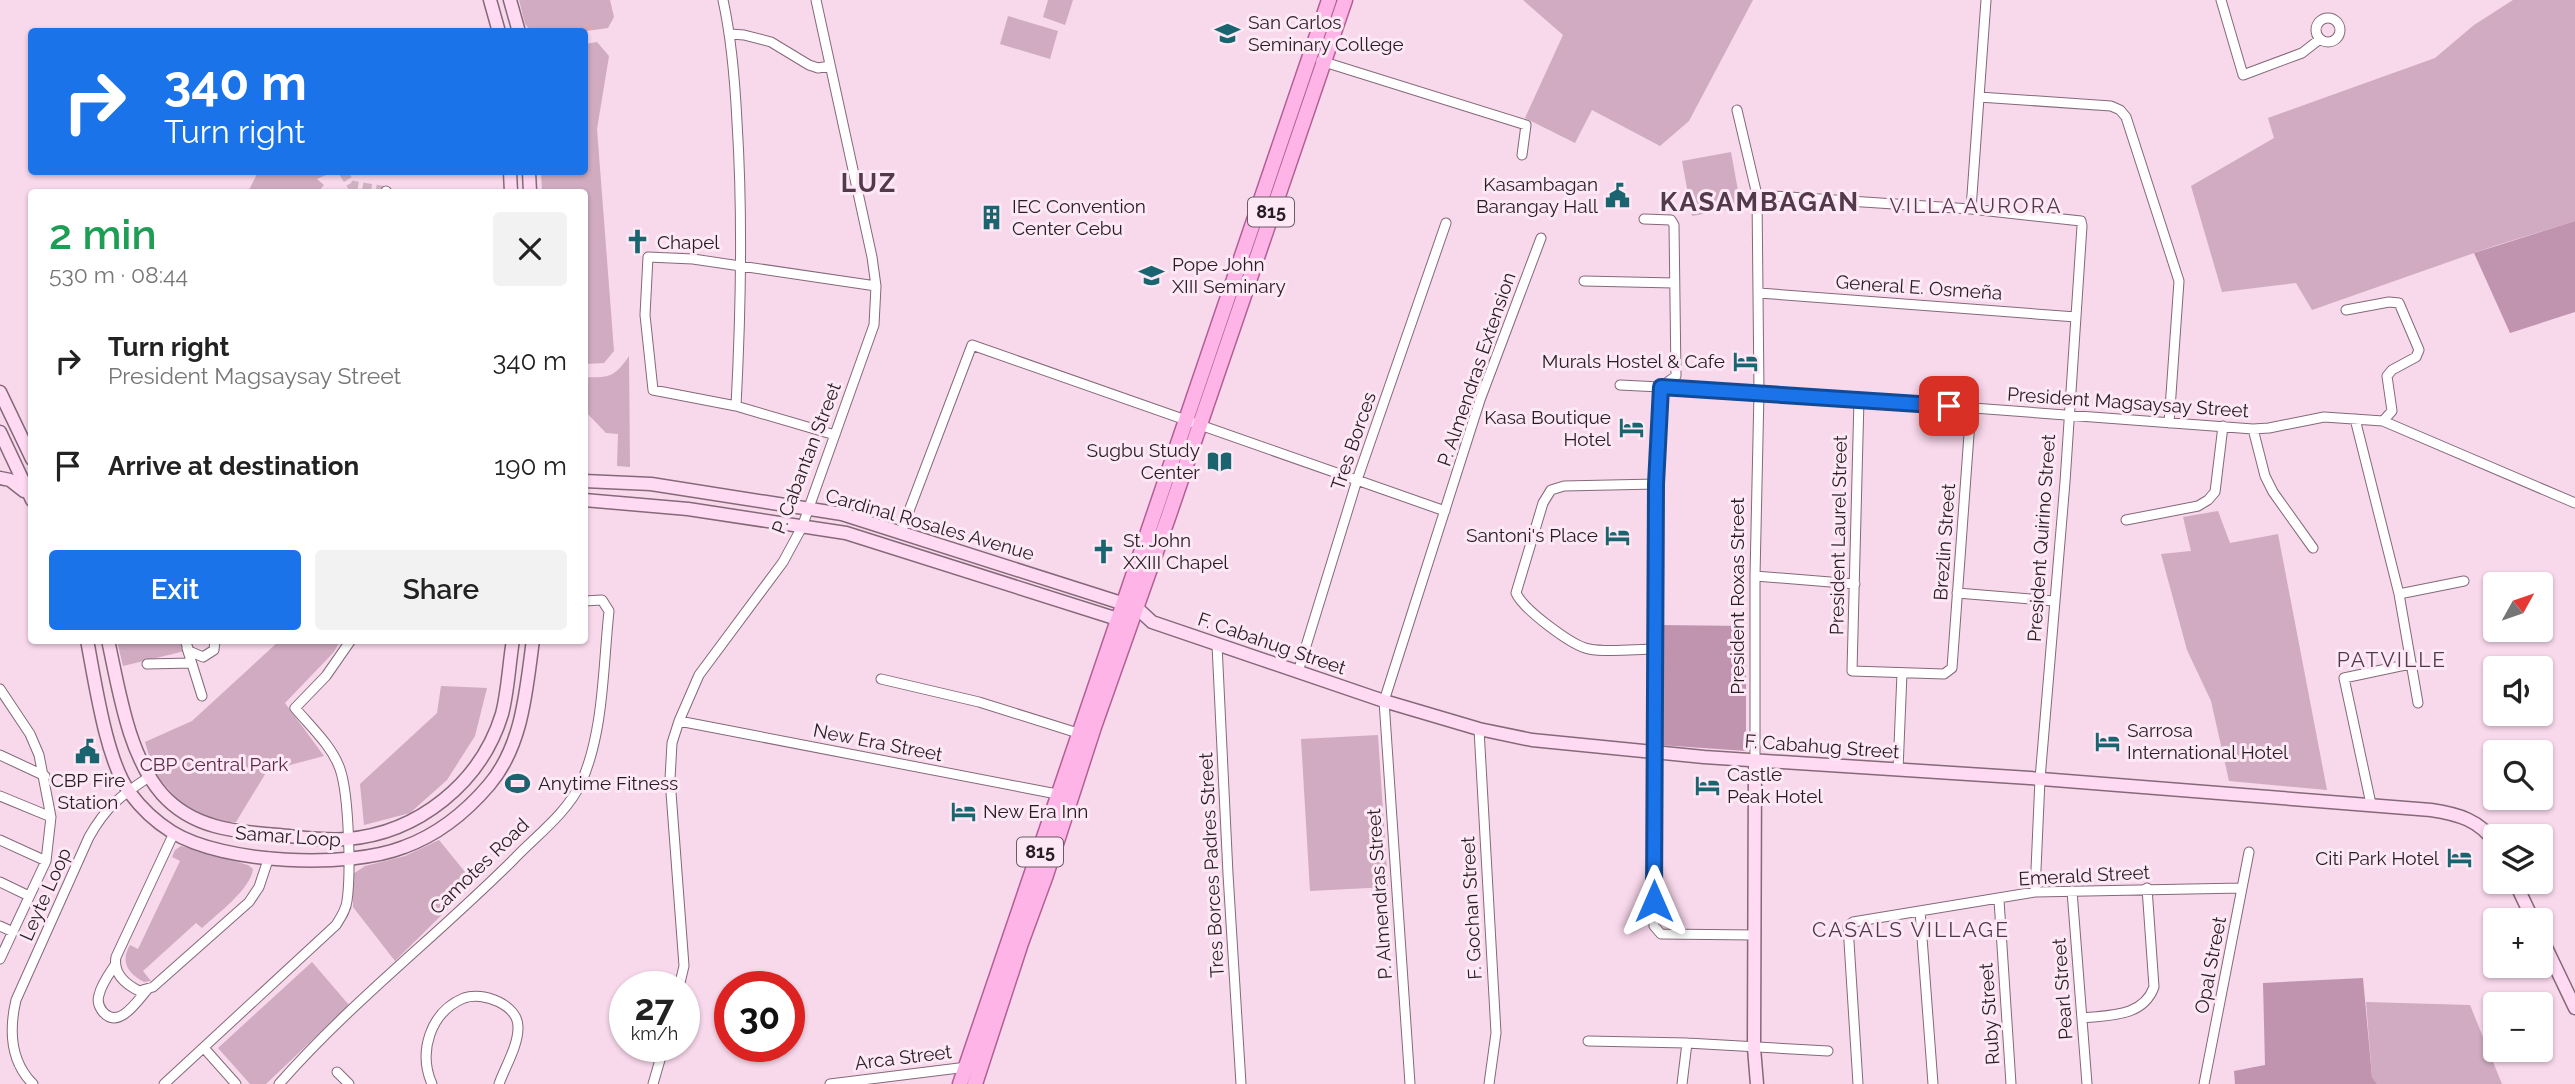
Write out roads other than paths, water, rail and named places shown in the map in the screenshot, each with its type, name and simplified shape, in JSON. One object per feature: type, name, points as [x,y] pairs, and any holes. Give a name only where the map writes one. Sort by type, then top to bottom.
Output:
[{"type":"main road","points":[[491,0],[498,28]]},
{"type":"main road","points":[[510,0],[518,28]]},
{"type":"main road","name":"815","points":[[1317,59],[1329,0]]},
{"type":"main road","name":"815","points":[[960,1084],[1065,795],[1317,59],[1345,0]]},
{"type":"main road","points":[[0,392],[28,442],[4,452]]},
{"type":"main road","points":[[7,407],[18,421],[28,427]]},
{"type":"main road","points":[[0,432],[4,452],[16,467],[28,493]]},
{"type":"main road","points":[[0,476],[28,462]]},
{"type":"main road","points":[[0,476],[19,485],[28,496]]},
{"type":"main road","name":"Cardinal Rosales Avenue","points":[[588,481],[632,482],[713,492],[842,514],[1130,606]]},
{"type":"main road","name":"Cardinal Rosales Avenue","points":[[588,500],[688,509],[846,533],[1125,622]]},
{"type":"main road","name":"F. Cabahug Street","points":[[1130,606],[1152,621],[1298,673],[1479,730],[1532,740],[1655,753],[2371,804],[2431,810],[2465,817],[2483,829]]},
{"type":"main road","name":"F. Cabahug Street","points":[[1125,622],[1152,621]]},
{"type":"main road","name":"Samar Loop","points":[[88,644],[116,765],[128,791],[144,809],[174,833],[231,853],[348,860],[403,848],[435,833],[489,785],[510,748],[522,716],[532,644]]},
{"type":"main road","name":"Samar Loop","points":[[109,644],[137,755],[149,777],[172,804],[216,828],[347,839],[398,828],[425,815],[463,782],[485,752],[502,713],[512,644]]},
{"type":"main road","name":"President Roxas Street","points":[[1755,760],[1754,1048],[1757,1084]]},
{"type":"main road","name":"815","points":[[975,1084],[1065,795]]},
{"type":"main road","points":[[2553,962],[2575,1008]]},
{"type":"street","points":[[723,0],[731,34],[741,178],[736,406]]},
{"type":"street","name":"P. Cabantan Street","points":[[683,971],[670,779],[672,743],[678,721],[699,675],[783,562],[802,527],[874,325],[876,286],[872,257],[816,0]]},
{"type":"street","points":[[1757,195],[1971,209],[1986,0]]},
{"type":"street","points":[[2221,0],[2243,75],[2302,53],[2320,39]]},
{"type":"street","points":[[731,34],[760,38],[818,68],[830,66]]},
{"type":"street","points":[[1317,59],[1526,125],[1522,155]]},
{"type":"street","points":[[1979,97],[2111,106],[2126,117],[2179,281],[2169,423]]},
{"type":"street","name":"President Roxas Street","points":[[1737,110],[1757,195],[1759,392],[1755,760]]},
{"type":"street","name":"President Quirino Street","points":[[1971,209],[2077,219],[2082,226],[2065,482],[2040,779],[2035,892]]},
{"type":"street","points":[[1644,219],[1671,220],[1674,225],[1676,376],[1661,387],[1656,484],[1654,926],[1661,934],[1754,935]]},
{"type":"street","name":"Tres Borces","points":[[1298,673],[1357,480],[1446,223]]},
{"type":"street","name":"P. Almendras Extension","points":[[1384,701],[1487,381],[1541,238]]},
{"type":"street","points":[[835,435],[736,406],[653,390],[645,316],[648,257],[741,265],[876,286]]},
{"type":"street","points":[[1584,281],[1674,283]]},
{"type":"street","name":"General E. Osmeña","points":[[1759,293],[2076,317]]},
{"type":"street","points":[[2346,310],[2389,302],[2399,303],[2419,351],[2416,357],[2392,370],[2387,376],[2392,411],[2384,421]]},
{"type":"street","points":[[901,532],[972,345],[1445,511]]},
{"type":"street","name":"President Magsaysay Street","points":[[1620,385],[1759,392],[2253,429],[2324,416],[2384,421],[2575,503]]},
{"type":"street","name":"President Laurel Street","points":[[1859,399],[1852,671],[1902,673]]},
{"type":"street","name":"Brezlin Street","points":[[1902,673],[1944,674],[1952,668],[1971,407]]},
{"type":"street","points":[[2355,419],[2399,594],[2418,704]]},
{"type":"street","points":[[2126,520],[2198,506],[2208,500],[2215,492],[2222,426]]},
{"type":"street","points":[[2253,429],[2265,476],[2273,492],[2313,548]]},
{"type":"street","points":[[1656,484],[1564,486],[1550,490],[1543,503],[1516,593],[1520,602],[1530,612],[1588,649],[1656,649]]},
{"type":"street","points":[[1755,576],[1855,584]]},
{"type":"street","points":[[2399,594],[2464,581]]},
{"type":"street","points":[[1957,593],[2054,601]]},
{"type":"street","name":"Camotes Road","points":[[279,1084],[352,1007],[482,891],[553,820],[580,786],[595,745],[609,611],[602,600],[588,601]]},
{"type":"street","points":[[186,644],[195,654],[208,656],[214,650],[215,644]]},
{"type":"street","points":[[186,644],[202,696]]},
{"type":"street","points":[[164,1084],[336,925],[344,914],[348,860],[345,797],[340,769],[326,744],[295,708],[326,676],[348,644]]},
{"type":"street","name":"Tres Borces Padres Street","points":[[1217,645],[1241,1084]]},
{"type":"street","points":[[146,664],[191,663]]},
{"type":"street","points":[[2371,804],[2344,677],[2410,664]]},
{"type":"street","points":[[1898,770],[1902,673]]},
{"type":"street","points":[[881,679],[979,702],[1085,736]]},
{"type":"street","points":[[0,689],[30,734],[45,776],[51,817],[46,861],[0,959]]},
{"type":"street","name":"P. Almendras Street","points":[[1384,701],[1410,1084]]},
{"type":"street","name":"New Era Street","points":[[678,721],[1065,795]]},
{"type":"street","name":"F. Gochan Street","points":[[1479,730],[1496,1033],[1489,1084]]},
{"type":"street","points":[[0,755],[45,776]]},
{"type":"street","name":"Leyte Loop","points":[[33,1084],[15,1058],[11,1021],[16,1000],[89,837],[102,814],[149,777]]},
{"type":"street","points":[[0,796],[51,817]]},
{"type":"street","points":[[174,833],[99,995],[99,1006],[106,1014],[116,1017],[126,1014],[147,990],[249,902],[259,887],[269,857]]},
{"type":"street","points":[[0,840],[46,861]]},
{"type":"street","name":"Opal Street","points":[[2204,1084],[2249,852]]},
{"type":"street","points":[[0,882],[29,896]]},
{"type":"street","points":[[2082,1018],[2129,1012],[2149,999],[2154,987],[2147,888]]},
{"type":"street","name":"Emerald Street","points":[[1858,1084],[1847,926],[1853,922],[2035,892],[2242,888]]},
{"type":"street","name":"Pearl Street","points":[[2072,891],[2087,1084]]},
{"type":"street","name":"Ruby Street","points":[[1999,900],[2011,1084]]},
{"type":"street","points":[[1920,911],[1933,1084]]},
{"type":"street","points":[[0,926],[13,932]]},
{"type":"street","points":[[115,965],[118,974],[132,988],[147,990]]},
{"type":"street","points":[[432,1084],[426,1070],[425,1053],[436,1020],[463,998],[474,996],[505,1004],[515,1014],[519,1027],[499,1084]]},
{"type":"street","points":[[1588,1041],[1687,1043],[1828,1051]]},
{"type":"street","points":[[1682,1084],[1687,1043]]},
{"type":"street","points":[[204,1048],[236,1084]]},
{"type":"street","points":[[653,1084],[659,1062]]},
{"type":"street","name":"Arca Street","points":[[830,1084],[981,1066]]},
{"type":"street","points":[[337,1072],[349,1084]]},
{"type":"tunnel","points":[[345,175],[351,185],[374,189]]},
{"type":"place","name":"San Carlos Seminary College","points":[[1228,33]]},
{"type":"place","name":"Kasambagan Barangay Hall","points":[[1618,195]]},
{"type":"place","name":"IEC Convention Center Cebu","points":[[992,217]]},
{"type":"place","name":"Chapel","points":[[637,242]]},
{"type":"place","name":"Pope John XIII Seminary","points":[[1152,275]]},
{"type":"place","name":"Murals Hostel & Cafe","points":[[1745,361]]},
{"type":"place","name":"Kasa Boutique Hotel","points":[[1631,428]]},
{"type":"place","name":"Sugbu Study Center","points":[[1220,461]]},
{"type":"place","name":"Santoni's Place","points":[[1618,535]]},
{"type":"place","name":"St. John XXIII Chapel","points":[[1103,551]]},
{"type":"place","name":"Sarrosa International Hotel","points":[[2107,741]]},
{"type":"place","name":"CBP Fire Station","points":[[88,752]]},
{"type":"place","name":"Anytime Fitness","points":[[518,783]]},
{"type":"place","name":"Castle Peak Hotel","points":[[1707,785]]},
{"type":"place","name":"New Era Inn","points":[[963,811]]},
{"type":"place","name":"Citi Park Hotel","points":[[2459,858]]},
{"type":"district","name":"LUZ","points":[[869,183]]},
{"type":"district","name":"KASAMBAGAN","points":[[1760,202]]},
{"type":"district","name":"VILLA AURORA","points":[[1976,206]]},
{"type":"district","name":"PATVILLE","points":[[2392,660]]},
{"type":"district","name":"CASALS VILLAGE","points":[[1911,930]]},
{"type":"park label","name":"CBP Central Park","points":[[214,764]]}]
